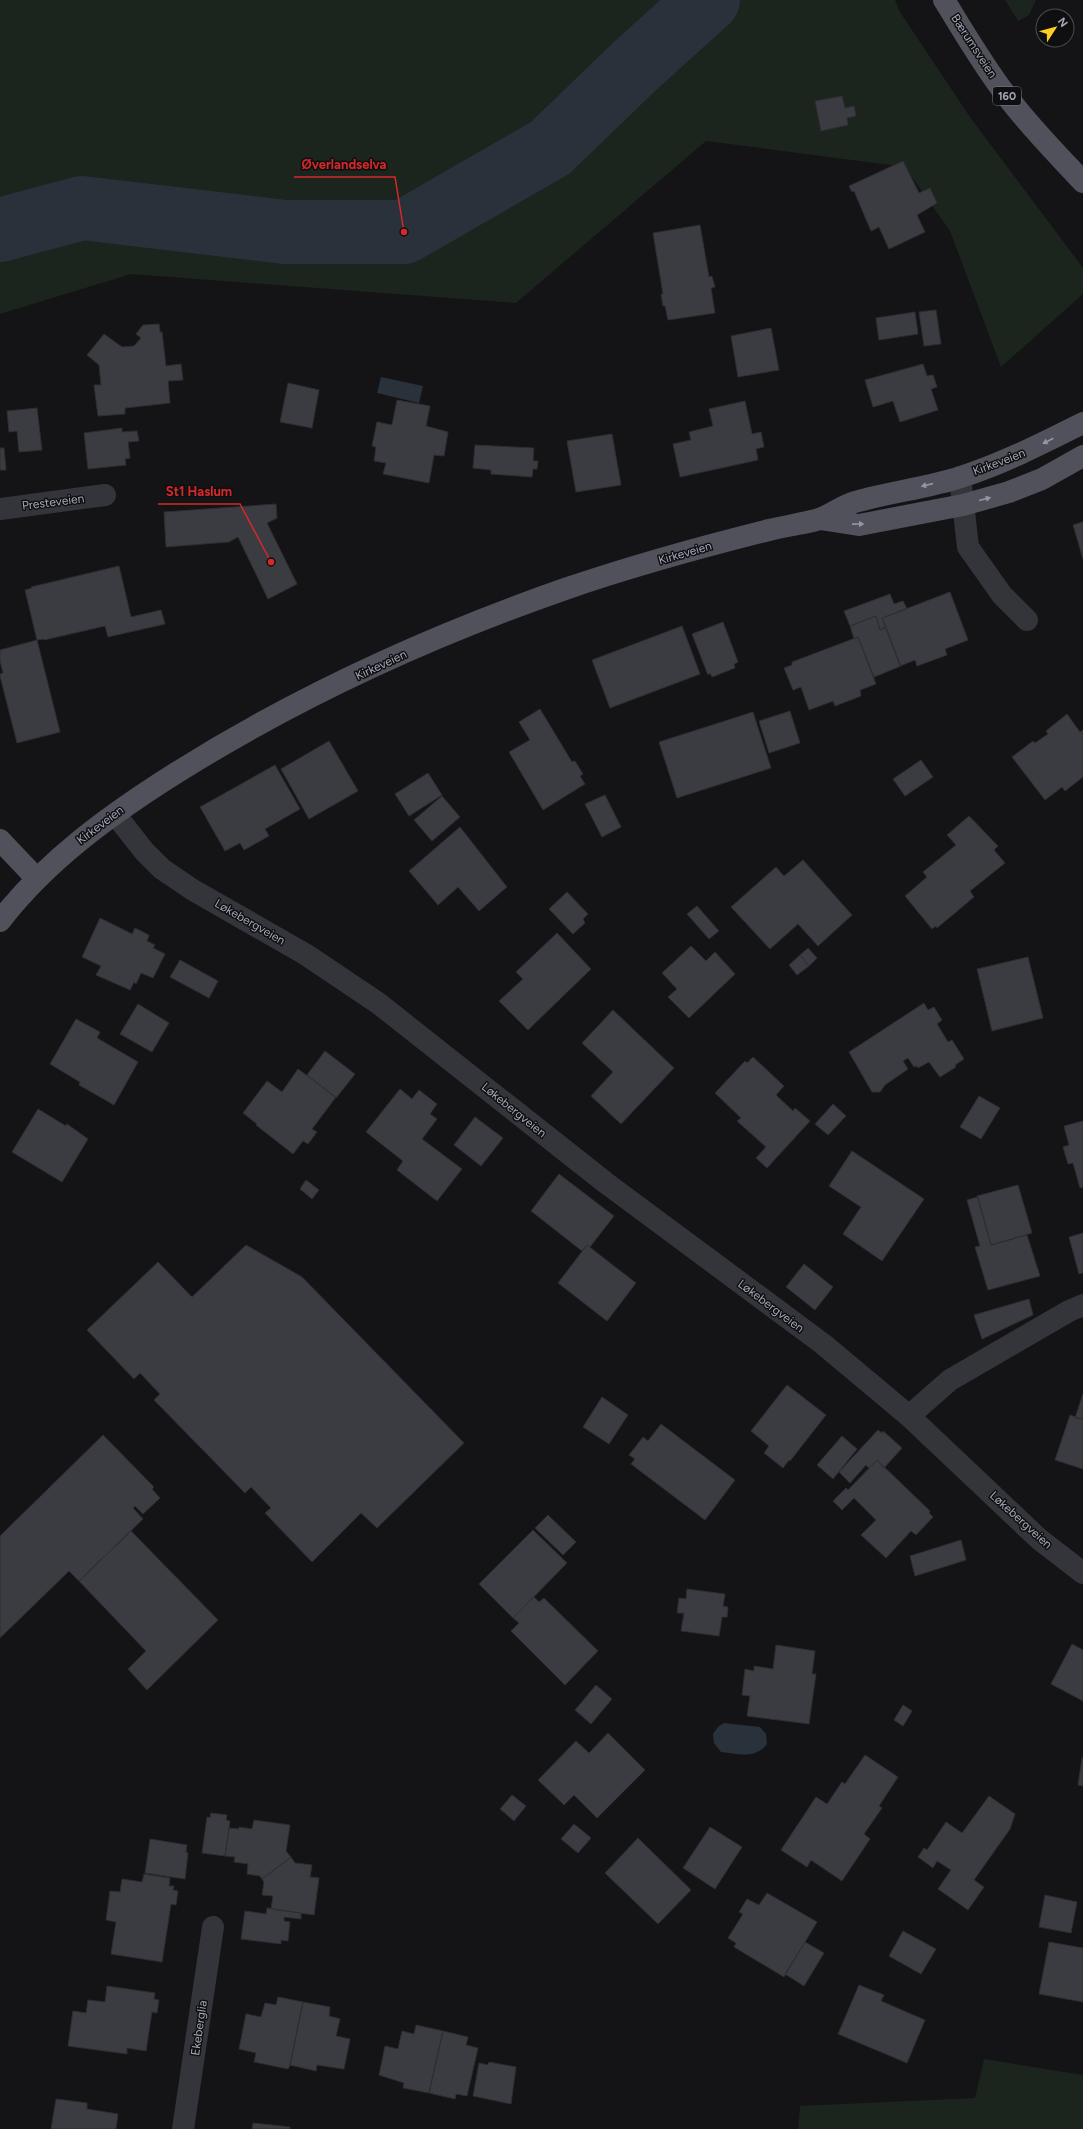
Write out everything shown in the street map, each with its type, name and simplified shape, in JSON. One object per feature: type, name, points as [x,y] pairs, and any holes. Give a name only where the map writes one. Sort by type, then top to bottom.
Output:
[{"type":"main road","name":"Bærumsveien","points":[[944,0],[969,41],[1006,95],[1044,140],[1083,182]]},
{"type":"main road","name":"Kirkeveien","points":[[0,921],[37,879],[76,843],[115,814],[188,765],[252,728],[329,689],[493,616],[566,589],[650,563],[773,529],[820,519],[851,503],[960,477],[1027,452],[1083,423]]},
{"type":"main road","name":"Kirkeveien","points":[[820,519],[859,525],[963,505],[1009,492],[1042,480],[1083,456]]},
{"type":"main road","points":[[0,840],[37,879]]},
{"type":"street","points":[[960,477],[968,547],[1002,595],[1027,620]]},
{"type":"street","name":"Presteveien","points":[[0,509],[105,495]]},
{"type":"street","name":"Løkebergveien","points":[[115,814],[144,851],[162,869],[193,890],[305,954],[378,1003],[606,1183],[823,1344],[909,1416],[1039,1538],[1083,1573]]},
{"type":"street","points":[[909,1416],[950,1380],[1083,1305]]},
{"type":"street","name":"Ekeberglia","points":[[183,2129],[193,2071],[213,1927]]},
{"type":"shaded area","points":[[0,0],[895,0],[900,12],[970,117],[1083,268],[1083,294],[1001,367],[950,231],[905,167],[706,141],[516,303],[131,274],[0,314]]},
{"type":"shaded area","points":[[1005,0],[1036,0],[1029,15],[1018,21]]},
{"type":"shaded area","points":[[381,377],[423,386],[419,403],[377,393]]},
{"type":"shaded area","points":[[724,1723],[760,1727],[766,1734],[767,1744],[763,1749],[752,1754],[721,1752],[714,1743],[713,1734],[718,1727]]},
{"type":"shaded area","points":[[984,2059],[1083,2075],[1083,2129],[798,2129],[800,2106],[975,2098]]},
{"type":"building","points":[[842,96],[845,108],[854,106],[856,116],[847,118],[848,125],[821,131],[815,101]]},
{"type":"building","points":[[903,161],[919,193],[930,188],[937,203],[917,215],[925,232],[889,249],[879,227],[871,231],[854,191],[852,192],[849,186]]},
{"type":"building","points":[[700,225],[709,277],[712,276],[715,287],[711,288],[715,313],[668,320],[665,306],[663,306],[661,294],[663,294],[653,233]]},
{"type":"building","points":[[936,310],[941,344],[924,346],[919,312]]},
{"type":"building","points":[[915,312],[918,334],[879,340],[876,318]]},
{"type":"building","points":[[159,324],[160,332],[162,332],[166,366],[181,364],[183,380],[168,381],[170,403],[125,408],[125,414],[98,416],[94,385],[101,385],[99,365],[87,355],[104,334],[122,347],[134,346],[141,338],[136,334],[143,325]]},
{"type":"building","points":[[771,328],[779,370],[738,377],[731,336]]},
{"type":"building","points":[[923,364],[927,376],[933,375],[937,387],[931,389],[938,410],[900,422],[893,401],[873,407],[865,380]]},
{"type":"building","points":[[288,383],[319,390],[312,428],[280,422]]},
{"type":"building","points":[[397,400],[430,406],[426,426],[448,432],[444,456],[434,455],[429,483],[383,474],[386,463],[374,461],[376,447],[372,446],[377,422],[392,425]]},
{"type":"building","points":[[745,401],[752,434],[761,432],[764,447],[756,449],[758,460],[680,477],[673,444],[691,440],[689,432],[713,426],[709,409]]},
{"type":"building","points":[[37,408],[42,450],[19,452],[17,431],[9,432],[7,411]]},
{"type":"building","points":[[122,428],[122,432],[137,431],[139,441],[128,442],[130,458],[125,459],[126,465],[88,469],[84,433]]},
{"type":"building","points":[[612,434],[621,485],[576,492],[567,441]]},
{"type":"building","points":[[475,445],[534,448],[533,461],[538,461],[537,469],[533,469],[532,477],[491,474],[491,470],[473,468]]},
{"type":"building","points":[[0,448],[4,448],[6,470],[0,470]]},
{"type":"building","points":[[276,504],[277,518],[267,523],[297,584],[268,599],[238,537],[229,542],[166,547],[164,512]]},
{"type":"building","points":[[1083,522],[1083,559],[1073,525]]},
{"type":"building","points":[[119,566],[131,617],[161,610],[165,624],[108,637],[105,626],[44,640],[37,640],[25,590],[32,588],[31,587]]},
{"type":"building","points":[[950,592],[968,640],[945,649],[947,655],[917,666],[915,660],[900,666],[882,618]]},
{"type":"building","points":[[890,594],[894,604],[903,601],[907,609],[882,618],[886,627],[880,630],[876,616],[850,626],[844,611]]},
{"type":"building","points":[[876,616],[880,630],[886,627],[901,666],[874,677],[858,637],[854,639],[850,626]]},
{"type":"building","points":[[723,622],[738,662],[734,664],[735,668],[712,677],[710,673],[708,675],[692,634]]},
{"type":"building","points":[[682,626],[700,674],[610,708],[592,660]]},
{"type":"building","points":[[858,637],[876,684],[860,690],[861,696],[835,706],[833,701],[809,710],[801,687],[793,690],[784,668],[792,665],[792,662]]},
{"type":"building","points":[[37,640],[60,732],[17,743],[0,676],[0,674],[3,673],[0,661],[0,650]]},
{"type":"building","points":[[540,709],[572,762],[575,761],[583,774],[580,776],[585,784],[543,810],[509,752],[530,740],[519,722]]},
{"type":"building","points":[[790,711],[800,743],[769,753],[759,721]]},
{"type":"building","points":[[753,712],[771,768],[677,798],[659,742]]},
{"type":"building","points":[[1067,714],[1080,732],[1083,730],[1083,777],[1065,791],[1062,787],[1045,800],[1012,757],[1033,741],[1035,743],[1048,734],[1046,731]]},
{"type":"building","points":[[329,741],[358,791],[309,819],[281,769]]},
{"type":"building","points":[[921,760],[933,777],[905,796],[893,779]]},
{"type":"building","points":[[275,765],[300,809],[265,829],[269,836],[244,850],[240,843],[225,851],[200,807]]},
{"type":"building","points":[[428,773],[442,795],[409,816],[395,794]]},
{"type":"building","points":[[605,795],[621,827],[602,837],[585,804]]},
{"type":"building","points":[[442,796],[460,817],[432,841],[414,820]]},
{"type":"building","points":[[969,816],[998,846],[994,850],[1005,863],[970,891],[974,897],[937,928],[936,926],[932,929],[905,896],[927,877],[923,872],[956,845],[947,835]]},
{"type":"building","points":[[460,827],[507,887],[479,911],[458,887],[438,905],[409,871]]},
{"type":"building","points":[[803,860],[852,915],[818,946],[798,924],[770,949],[731,907],[776,867],[784,876]]},
{"type":"building","points":[[567,892],[588,914],[583,919],[585,923],[573,934],[549,909]]},
{"type":"building","points":[[697,906],[719,931],[709,939],[687,914]]},
{"type":"building","points":[[100,918],[132,934],[135,928],[149,935],[147,941],[155,945],[153,948],[165,954],[153,978],[141,973],[136,984],[134,982],[130,990],[96,975],[101,966],[82,957]]},
{"type":"building","points":[[557,933],[591,969],[528,1030],[499,1001],[523,979],[516,972]]},
{"type":"building","points":[[691,946],[706,961],[715,952],[735,974],[689,1018],[668,997],[677,989],[662,973]]},
{"type":"building","points":[[808,948],[817,958],[809,966],[800,955]]},
{"type":"building","points":[[800,955],[809,966],[797,975],[789,965]]},
{"type":"building","points":[[1028,957],[1043,1018],[992,1031],[977,969]]},
{"type":"building","points":[[180,960],[218,981],[209,998],[170,977]]},
{"type":"building","points":[[924,1003],[928,1010],[934,1007],[942,1020],[937,1024],[948,1042],[952,1040],[964,1059],[955,1065],[956,1067],[940,1077],[929,1062],[918,1068],[917,1066],[914,1067],[908,1058],[903,1061],[908,1069],[885,1085],[880,1092],[872,1092],[849,1052]]},
{"type":"building","points":[[138,1004],[169,1023],[152,1052],[120,1034]]},
{"type":"building","points":[[613,1010],[674,1068],[621,1124],[591,1096],[613,1072],[582,1043]]},
{"type":"building","points":[[76,1019],[100,1032],[97,1038],[138,1062],[114,1105],[79,1085],[80,1082],[50,1064]]},
{"type":"building","points":[[325,1051],[355,1074],[336,1098],[307,1075]]},
{"type":"building","points":[[753,1057],[784,1086],[776,1095],[793,1111],[795,1108],[810,1121],[767,1168],[756,1158],[766,1147],[737,1121],[741,1118],[715,1093],[745,1061],[747,1063]]},
{"type":"building","points":[[298,1069],[336,1097],[312,1129],[317,1132],[308,1144],[303,1141],[293,1154],[243,1113],[267,1081],[282,1092]]},
{"type":"building","points":[[400,1089],[412,1099],[419,1090],[437,1104],[430,1114],[437,1119],[422,1139],[462,1169],[437,1201],[397,1170],[403,1161],[366,1132]]},
{"type":"building","points":[[979,1096],[1000,1108],[981,1139],[960,1127]]},
{"type":"building","points":[[833,1104],[846,1116],[828,1135],[815,1124]]},
{"type":"building","points":[[38,1109],[66,1126],[67,1124],[88,1139],[62,1182],[12,1152]]},
{"type":"building","points":[[475,1117],[503,1138],[481,1166],[454,1145]]},
{"type":"building","points":[[1083,1121],[1083,1187],[1080,1188],[1073,1163],[1068,1164],[1063,1147],[1069,1145],[1064,1126]]},
{"type":"building","points":[[852,1151],[924,1199],[882,1261],[843,1234],[861,1207],[829,1186]]},
{"type":"building","points":[[559,1174],[614,1216],[590,1247],[587,1245],[582,1251],[531,1211]]},
{"type":"building","points":[[306,1180],[319,1190],[312,1199],[300,1189]]},
{"type":"building","points":[[1018,1185],[1032,1233],[991,1245],[977,1196]]},
{"type":"building","points":[[978,1197],[991,1245],[1027,1235],[1040,1276],[988,1290],[975,1247],[980,1246],[967,1200]]},
{"type":"building","points":[[1083,1233],[1083,1273],[1079,1274],[1069,1237]]},
{"type":"building","points":[[246,1245],[302,1277],[464,1443],[377,1528],[361,1513],[312,1562],[265,1513],[271,1508],[251,1487],[245,1493],[154,1400],[160,1394],[140,1373],[134,1379],[87,1330],[158,1262],[192,1297]]},
{"type":"building","points":[[587,1245],[636,1283],[607,1321],[558,1283]]},
{"type":"building","points":[[804,1264],[833,1287],[815,1310],[786,1287]]},
{"type":"building","points":[[1029,1299],[1033,1315],[982,1339],[974,1315]]},
{"type":"building","points":[[787,1385],[826,1415],[783,1468],[764,1453],[769,1446],[751,1431]]},
{"type":"building","points":[[1083,1394],[1083,1417],[1081,1419],[1075,1418]]},
{"type":"building","points":[[602,1397],[628,1415],[609,1444],[583,1427]]},
{"type":"building","points":[[1070,1415],[1081,1419],[1083,1417],[1083,1469],[1055,1460]]},
{"type":"building","points":[[661,1424],[735,1480],[705,1520],[631,1464],[635,1459],[629,1455],[643,1437],[648,1441]]},
{"type":"building","points":[[878,1430],[882,1433],[883,1431],[902,1448],[884,1468],[877,1460],[869,1468],[866,1465],[850,1483],[839,1472]]},
{"type":"building","points":[[103,1435],[154,1487],[152,1489],[160,1498],[143,1514],[135,1506],[133,1508],[143,1519],[79,1581],[69,1571],[0,1638],[0,1536]]},
{"type":"building","points":[[842,1436],[857,1449],[833,1479],[817,1465]]},
{"type":"building","points":[[877,1460],[930,1511],[929,1513],[933,1517],[916,1535],[911,1531],[886,1558],[861,1535],[876,1520],[854,1498],[842,1510],[833,1501],[846,1488],[848,1490]]},
{"type":"building","points":[[548,1515],[576,1542],[563,1555],[535,1528]]},
{"type":"building","points":[[533,1530],[567,1563],[513,1618],[479,1584]]},
{"type":"building","points":[[131,1531],[218,1620],[147,1690],[128,1669],[146,1651],[79,1581]]},
{"type":"building","points":[[961,1540],[966,1560],[915,1576],[910,1556]]},
{"type":"building","points":[[687,1589],[725,1594],[723,1606],[728,1607],[727,1617],[722,1617],[719,1636],[681,1631],[684,1613],[677,1613],[679,1598],[686,1599]]},
{"type":"building","points":[[534,1597],[539,1602],[544,1598],[598,1651],[565,1685],[511,1631],[519,1623],[513,1618]]},
{"type":"building","points":[[1072,1644],[1083,1650],[1083,1701],[1051,1684]]},
{"type":"building","points":[[776,1645],[815,1651],[812,1674],[816,1674],[809,1724],[747,1716],[750,1696],[742,1695],[745,1669],[754,1671],[754,1666],[773,1669]]},
{"type":"building","points":[[596,1685],[612,1699],[591,1724],[575,1710]]},
{"type":"building","points":[[903,1705],[912,1711],[903,1726],[894,1720]]},
{"type":"building","points":[[608,1733],[645,1770],[597,1818],[574,1795],[564,1805],[538,1780],[576,1741],[589,1753]]},
{"type":"building","points":[[865,1755],[898,1777],[879,1806],[882,1808],[864,1834],[870,1839],[842,1881],[811,1860],[807,1867],[781,1850],[816,1797],[827,1804],[842,1782],[845,1784]]},
{"type":"building","points":[[1083,1758],[1083,1786],[1078,1785]]},
{"type":"building","points":[[512,1795],[526,1806],[514,1821],[500,1809]]},
{"type":"building","points":[[989,1796],[1015,1814],[1010,1829],[974,1880],[984,1887],[968,1910],[938,1889],[951,1870],[937,1861],[933,1868],[918,1857],[924,1848],[927,1850],[946,1822],[962,1833]]},
{"type":"building","points":[[211,1813],[227,1815],[226,1820],[230,1821],[225,1856],[202,1853],[207,1817],[210,1818]]},
{"type":"building","points":[[254,1820],[290,1825],[286,1851],[291,1857],[262,1879],[260,1876],[247,1874],[248,1864],[234,1862],[235,1857],[225,1856],[229,1828],[239,1829],[239,1827],[252,1829]]},
{"type":"building","points":[[574,1824],[591,1838],[578,1853],[561,1839]]},
{"type":"building","points":[[710,1827],[742,1847],[715,1889],[683,1868]]},
{"type":"building","points":[[638,1838],[691,1890],[658,1924],[605,1873]]},
{"type":"building","points":[[150,1839],[187,1845],[186,1852],[188,1853],[185,1879],[145,1873]]},
{"type":"building","points":[[291,1857],[295,1863],[312,1865],[310,1877],[319,1878],[314,1915],[271,1909],[273,1896],[262,1895],[264,1882],[262,1879]]},
{"type":"building","points":[[144,1874],[170,1878],[169,1886],[174,1886],[173,1890],[178,1891],[176,1905],[171,1904],[162,1962],[111,1954],[116,1922],[106,1920],[110,1891],[120,1892],[122,1879],[142,1882]]},
{"type":"building","points":[[767,1893],[817,1922],[784,1977],[734,1947],[736,1943],[728,1938],[743,1914],[739,1912],[747,1899],[759,1905]]},
{"type":"building","points":[[1045,1895],[1077,1902],[1071,1933],[1039,1927]]},
{"type":"building","points":[[267,1908],[301,1913],[301,1919],[284,1917],[284,1921],[290,1922],[288,1941],[281,1940],[281,1944],[241,1939],[245,1911],[266,1914]]},
{"type":"building","points":[[903,1931],[936,1949],[921,1974],[889,1956]]},
{"type":"building","points":[[805,1942],[824,1953],[804,1986],[785,1974]]},
{"type":"building","points":[[1049,1942],[1083,1948],[1083,2002],[1039,1994]]},
{"type":"building","points":[[859,1985],[884,1995],[881,2001],[925,2020],[907,2063],[838,2034]]},
{"type":"building","points":[[107,1986],[155,1993],[154,1999],[159,2000],[157,2013],[152,2012],[146,2051],[127,2048],[127,2054],[68,2046],[73,2011],[86,2013],[88,2000],[105,2002]]},
{"type":"building","points":[[278,1997],[303,2002],[288,2069],[254,2062],[256,2053],[239,2049],[246,2014],[261,2017],[265,2003],[276,2005]]},
{"type":"building","points":[[303,2002],[330,2007],[329,2016],[340,2019],[336,2036],[350,2039],[344,2069],[317,2065],[316,2071],[290,2065]]},
{"type":"building","points":[[416,2025],[443,2031],[429,2093],[403,2088],[404,2083],[379,2075],[385,2046],[398,2049],[402,2031],[414,2034]]},
{"type":"building","points":[[443,2031],[468,2037],[466,2045],[478,2048],[467,2096],[456,2094],[455,2099],[429,2093]]},
{"type":"building","points":[[489,2062],[516,2067],[511,2104],[473,2096],[479,2063],[488,2065]]},
{"type":"building","points":[[56,2099],[87,2103],[87,2109],[118,2114],[116,2129],[51,2129]]},
{"type":"building","points":[[253,2123],[290,2127],[290,2129],[252,2129]]},
{"type":"waterway","points":[[0,230],[82,208],[285,232],[404,232],[550,148],[635,66],[708,0]]},
{"type":"place","name":"Øverlandselva","points":[[404,232]]},
{"type":"place","name":"St1 Haslum","points":[[271,562]]}]
